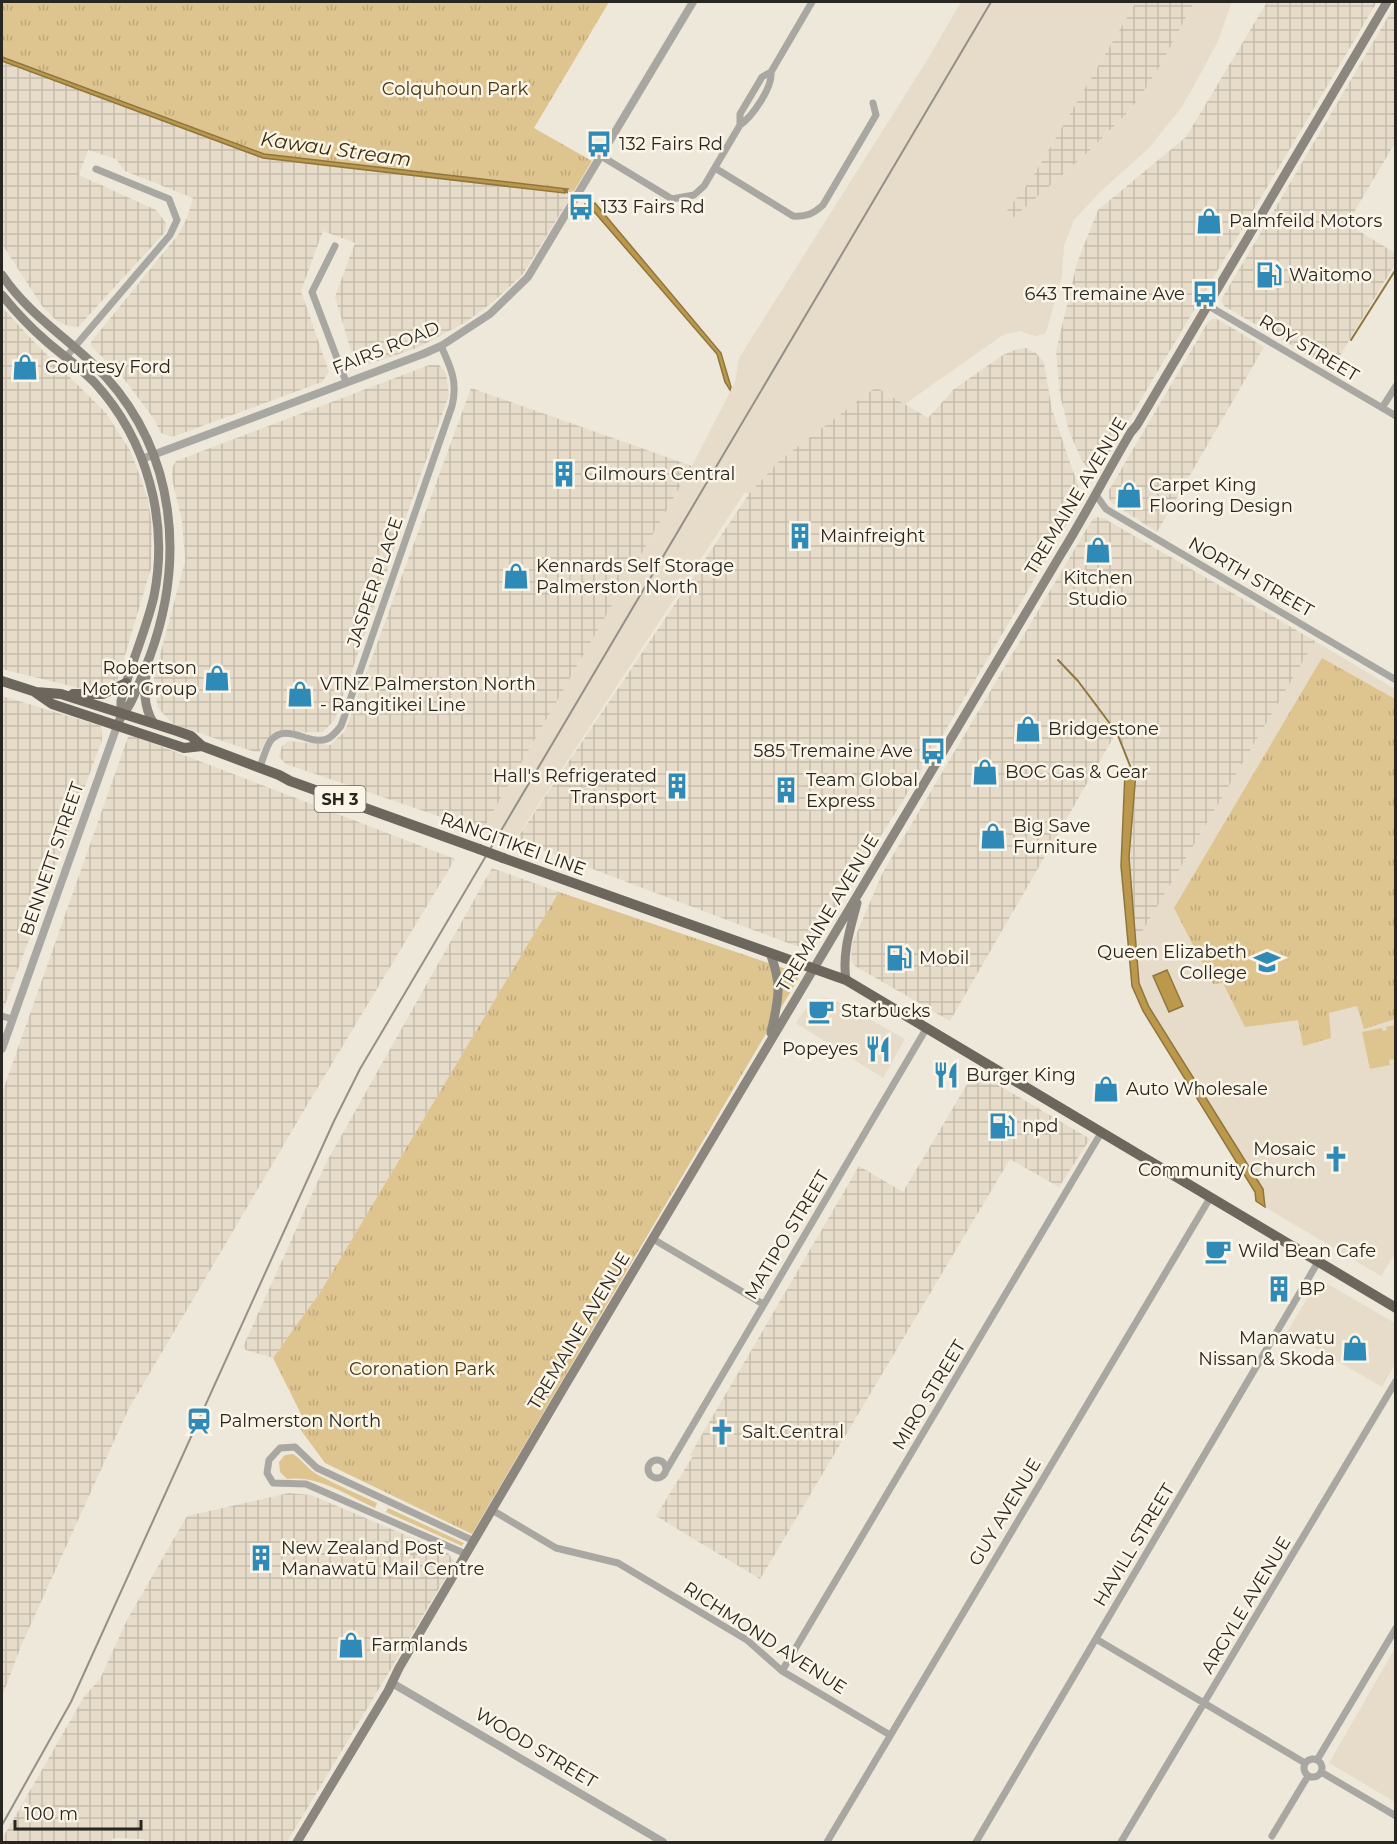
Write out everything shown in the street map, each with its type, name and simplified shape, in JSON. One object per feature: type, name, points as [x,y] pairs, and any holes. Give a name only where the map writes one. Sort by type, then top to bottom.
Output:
[{"type":"highway","name":"RANGITIKEI LINE","points":[[2,681],[36,692],[61,693],[153,722],[191,736],[202,746],[260,767],[290,781],[815,968]]},
{"type":"highway","points":[[61,693],[103,694],[126,683]]},
{"type":"highway","name":"RANGITIKEI LINE","points":[[36,692],[52,704],[184,748],[202,746]]},
{"type":"highway","name":"SH 3","points":[[815,968],[846,980],[1395,1308]]},
{"type":"main road","name":"TREMAINE AVENUE","points":[[297,1842],[769,1042],[1084,518],[1131,432],[1387,2]]},
{"type":"main road","points":[[2,275],[31,311],[74,348],[122,396],[154,456],[165,495],[171,544],[169,575],[160,622],[131,701],[122,714]]},
{"type":"main road","points":[[2,295],[29,326],[93,381],[111,402],[127,426],[142,459],[155,502],[159,550],[157,577],[148,618],[121,701],[122,714]]},
{"type":"main road","points":[[148,618],[160,622]]},
{"type":"main road","points":[[150,654],[145,678],[146,702],[153,722]]},
{"type":"main road","name":"BENNETT STREET","points":[[117,726],[122,714]]},
{"type":"main road","points":[[846,980],[845,947],[860,892]]},
{"type":"main road","points":[[769,1042],[779,986],[778,973],[770,953]]},
{"type":"street","name":"FAIRS ROAD","points":[[142,459],[441,346],[490,314],[528,276],[693,2]]},
{"type":"street","points":[[601,156],[672,199],[694,195],[704,186],[740,125],[750,119],[772,80],[771,72],[812,2]]},
{"type":"street","points":[[715,168],[793,216],[804,217],[814,213],[823,205],[876,114],[873,103]]},
{"type":"street","points":[[66,357],[170,235],[177,220],[169,199],[96,169]]},
{"type":"street","points":[[335,246],[312,292],[346,382]]},
{"type":"street","name":"ROY STREET","points":[[1207,305],[1395,417]]},
{"type":"street","name":"JASPER PLACE","points":[[260,767],[269,745],[276,736],[289,733],[322,740],[329,738],[341,726],[456,391],[441,346]]},
{"type":"street","points":[[1382,408],[1395,386]]},
{"type":"street","name":"NORTH STREET","points":[[1096,495],[1106,509],[1395,680]]},
{"type":"street","name":"BENNETT STREET","points":[[2,1049],[117,726]]},
{"type":"street","points":[[2,1016],[12,1019]]},
{"type":"street","name":"MATIPO STREET","points":[[664,1474],[926,1029]]},
{"type":"street","name":"MIRO STREET","points":[[782,1671],[1101,1133]]},
{"type":"street","name":"GUY AVENUE","points":[[827,1842],[1210,1198]]},
{"type":"street","points":[[653,1239],[763,1304]]},
{"type":"street","name":"HAVILL STREET","points":[[976,1842],[1318,1262]]},
{"type":"street","name":"ARGYLE AVENUE","points":[[1122,1842],[1395,1381]]},
{"type":"street","points":[[466,1554],[306,1484],[273,1482],[267,1473],[269,1460],[280,1448],[296,1447],[317,1468],[474,1540]]},
{"type":"street","points":[[664,1462],[666,1468],[664,1474],[656,1478],[651,1476],[648,1465],[652,1460],[664,1462],[676,1457]]},
{"type":"street","name":"RICHMOND AVENUE","points":[[492,1510],[556,1548],[618,1563],[747,1640],[782,1671],[890,1735]]},
{"type":"street","points":[[1317,1760],[1395,1628]]},
{"type":"street","points":[[1096,1639],[1305,1763]]},
{"type":"street","name":"WOOD STREET","points":[[392,1683],[663,1842]]},
{"type":"street","points":[[1305,1763],[1312,1759],[1321,1764],[1321,1772],[1317,1776],[1308,1776]]},
{"type":"street","points":[[1305,1763],[1304,1768],[1308,1776]]},
{"type":"street","points":[[1321,1772],[1395,1816]]},
{"type":"street","points":[[1272,1836],[1308,1776]]},
{"type":"shaded area","points":[[961,2],[1136,2],[1032,178],[1006,212],[1013,218],[1087,153],[1130,110],[1161,64],[1194,2],[1232,2],[1217,43],[1181,108],[1149,148],[1100,192],[1074,220],[1064,245],[1062,275],[1044,334],[1035,336],[1020,331],[1003,335],[905,404],[876,387],[779,461],[749,494],[745,492],[515,840],[482,831],[692,466],[735,382],[739,358],[926,62]]},
{"type":"shaded area","points":[[1136,2],[1194,2],[1161,64],[1130,110],[1087,153],[1013,218],[1006,212],[1032,178]]},
{"type":"shaded area","points":[[1267,2],[1377,2],[1108,455],[1099,465],[1088,468],[1082,461],[1069,431],[1060,395],[1056,351],[1077,263],[1098,210],[1186,137]]},
{"type":"shaded area","points":[[1395,5],[1395,143],[1347,224],[1395,253],[1395,264],[1332,369],[1224,306],[1221,300]]},
{"type":"shaded area","points":[[2,57],[264,154],[568,189],[565,193],[263,158],[2,61]]},
{"type":"shaded area","points":[[2,59],[263,156],[574,191],[523,274],[494,301],[466,322],[417,348],[360,367],[355,364],[335,297],[355,243],[323,231],[301,291],[329,372],[322,382],[172,437],[161,433],[154,419],[121,375],[91,346],[91,342],[178,235],[187,218],[193,198],[125,171],[116,159],[88,150],[79,175],[156,210],[166,223],[165,232],[78,327],[57,321],[42,306],[2,244]]},
{"type":"shaded area","points":[[595,203],[721,353],[730,390],[725,382],[717,354],[590,207]]},
{"type":"shaded area","points":[[2,307],[106,413],[131,452],[148,499],[152,527],[151,568],[117,682],[95,692],[2,669]]},
{"type":"shaded area","points":[[1217,319],[1264,347],[1157,532],[1112,503],[1109,490],[1208,322]]},
{"type":"shaded area","points":[[1026,348],[1036,353],[1044,363],[1052,410],[1081,494],[1080,502],[925,765],[815,942],[807,946],[796,946],[516,840],[749,494],[779,461],[876,387],[928,418],[954,389],[1003,355]]},
{"type":"shaded area","points":[[429,365],[439,365],[446,373],[449,395],[335,719],[323,732],[276,733],[268,738],[260,751],[255,752],[173,724],[158,708],[153,682],[185,561],[182,521],[172,479],[172,468],[176,461]]},
{"type":"shaded area","points":[[471,388],[692,466],[482,831],[286,764],[279,757],[282,746],[289,741],[330,745],[345,731]]},
{"type":"shaded area","points":[[1098,517],[1315,641],[1136,942],[1129,857],[1136,772],[1116,733],[950,1021],[855,966],[851,961],[852,944],[883,872],[1089,525],[1093,519]]},
{"type":"shaded area","name":"Queen Elizabeth College","points":[[1315,641],[1395,689],[1396,1252],[1381,1276],[1265,1207],[1263,1189],[1149,1007],[1139,983],[1136,942]]},
{"type":"shaded area","points":[[2,696],[101,726],[102,740],[2,1013]]},
{"type":"shaded area","points":[[134,736],[455,859],[128,1410],[21,1646],[2,1697],[2,1093],[128,737]]},
{"type":"shaded area","points":[[1133,767],[1136,772],[1129,857],[1139,983],[1149,1007],[1263,1189],[1265,1207],[1256,1201],[1255,1192],[1143,1011],[1132,986],[1121,866],[1125,772]]},
{"type":"shaded area","points":[[492,868],[559,892],[321,1291],[273,1358],[246,1350],[243,1347],[326,1163]]},
{"type":"shaded area","points":[[1167,970],[1183,1006],[1169,1012],[1153,976]]},
{"type":"shaded area","points":[[827,998],[837,1001],[905,1039],[883,1078],[796,1023],[809,1004],[818,999]]},
{"type":"shaded area","points":[[975,1071],[1090,1139],[1059,1187],[1010,1159],[760,1579],[656,1516],[693,1456],[690,1455],[859,1166],[903,1192]]},
{"type":"shaded area","name":"Manawatu Nissan & Skoda","points":[[1319,1279],[1395,1323],[1395,1364],[1382,1387],[1287,1332]]},
{"type":"shaded area","points":[[289,1493],[311,1495],[448,1553],[455,1562],[287,1842],[150,1842],[141,1839],[118,1838],[110,1842],[2,1842],[84,1697],[100,1679],[127,1620],[187,1516]]},
{"type":"shaded area","points":[[1395,1648],[1395,1802],[1329,1763]]},
{"type":"green space","name":"Colquhoun Park","points":[[2,2],[609,2],[534,128],[592,161],[574,191],[263,156],[2,59]]},
{"type":"green space","points":[[1322,658],[1395,699],[1395,1019],[1364,1029],[1357,1006],[1329,1013],[1331,1038],[1303,1046],[1298,1020],[1245,1027],[1223,983],[1213,984],[1174,908]]},
{"type":"green space","name":"Coronation Park","points":[[559,892],[801,974],[472,1534],[325,1463],[297,1425],[304,1420],[273,1358],[321,1291]]},
{"type":"green space","points":[[1395,1025],[1395,1063],[1393,1059],[1389,1060],[1390,1065],[1370,1069],[1362,1032],[1382,1028],[1383,1031],[1387,1030],[1386,1027]]},
{"type":"green space","points":[[293,1454],[318,1475],[377,1503],[375,1508],[321,1483],[287,1479],[280,1472],[279,1462],[285,1455]]},
{"type":"green space","points":[[388,1508],[464,1543],[462,1546],[386,1512]]},
{"type":"waterway","name":"Kawau Stream","points":[[564,190],[573,196]]},
{"type":"waterway","name":"Kawau Stream","points":[[585,204],[593,209]]},
{"type":"waterway","points":[[1351,340],[1396,269]]},
{"type":"waterway","name":"Kawau Stream","points":[[1058,660],[1078,681],[1117,733],[1131,768]]},
{"type":"railway","points":[[2,1825],[71,1702],[334,1121],[360,1069],[991,2]]},
{"type":"place","name":"132 Fairs Rd","points":[[599,144]]},
{"type":"place","name":"133 Fairs Rd","points":[[581,207]]},
{"type":"place","name":"Palmfeild Motors","points":[[1209,221]]},
{"type":"place","name":"Waitomo","points":[[1269,275]]},
{"type":"place","name":"643 Tremaine Ave","points":[[1205,294]]},
{"type":"place","name":"Courtesy Ford","points":[[25,367]]},
{"type":"place","name":"Gilmours Central","points":[[564,474]]},
{"type":"place","name":"Carpet King Flooring Design","points":[[1129,495]]},
{"type":"place","name":"Mainfreight","points":[[800,536]]},
{"type":"place","name":"Kitchen Studio","points":[[1098,550]]},
{"type":"place","name":"Kennards Self Storage Palmerston North","points":[[516,576]]},
{"type":"place","name":"Robertson Motor Group","points":[[217,678]]},
{"type":"place","name":"VTNZ Palmerston North - Rangitikei Line","points":[[300,694]]},
{"type":"place","name":"Bridgestone","points":[[1028,729]]},
{"type":"place","name":"585 Tremaine Ave","points":[[933,751]]},
{"type":"place","name":"BOC Gas & Gear","points":[[985,772]]},
{"type":"place","name":"Hall's Refrigerated Transport","points":[[677,786]]},
{"type":"place","name":"Team Global Express","points":[[786,790]]},
{"type":"place","name":"Big Save Furniture","points":[[993,836]]},
{"type":"place","name":"Mobil","points":[[899,958]]},
{"type":"place","name":"Queen Elizabeth College","points":[[1267,962]]},
{"type":"place","name":"Starbucks","points":[[821,1011]]},
{"type":"place","name":"Popeyes","points":[[878,1049]]},
{"type":"place","name":"Burger King","points":[[946,1075]]},
{"type":"place","name":"Auto Wholesale","points":[[1106,1089]]},
{"type":"place","name":"npd","points":[[1002,1126]]},
{"type":"place","name":"Mosaic Community Church","points":[[1336,1159]]},
{"type":"place","name":"Wild Bean Cafe","points":[[1218,1251]]},
{"type":"place","name":"BP","points":[[1279,1289]]},
{"type":"place","name":"Manawatu Nissan & Skoda","points":[[1355,1348]]},
{"type":"place","name":"Palmerston North","points":[[199,1421]]},
{"type":"place","name":"Salt.Central","points":[[722,1432]]},
{"type":"place","name":"New Zealand Post Manawatū Mail Centre","points":[[261,1558]]},
{"type":"place","name":"Farmlands","points":[[351,1645]]}]
